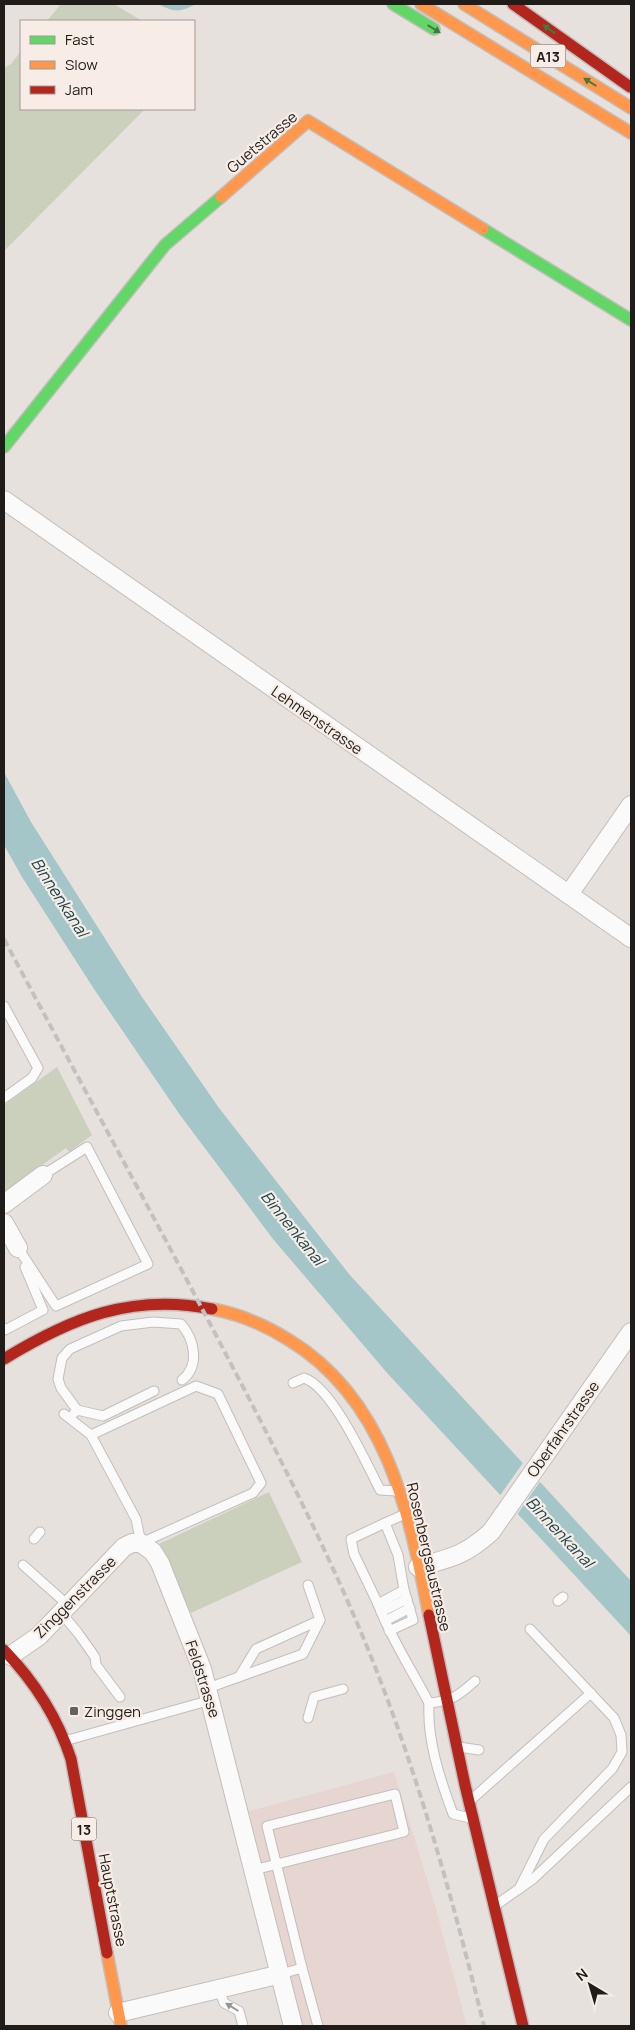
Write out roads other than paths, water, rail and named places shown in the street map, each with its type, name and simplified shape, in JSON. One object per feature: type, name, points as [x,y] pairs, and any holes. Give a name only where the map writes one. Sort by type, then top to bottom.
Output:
[{"type":"main road","points":[[393,4],[441,33]]},
{"type":"main road","name":"A13","points":[[421,4],[631,133]]},
{"type":"main road","name":"A13","points":[[464,4],[631,108]]},
{"type":"main road","name":"A13","points":[[513,4],[631,88]]},
{"type":"main road","name":"A13","points":[[490,59],[517,64]]},
{"type":"main road","name":"Guetstrasse","points":[[4,447],[165,245],[308,120],[631,320]]},
{"type":"main road","name":"Rosenbergsaustrasse","points":[[4,1359],[41,1337],[77,1320],[104,1311],[132,1305],[171,1303],[209,1307],[246,1317],[292,1339],[318,1358],[349,1392],[368,1418],[383,1447],[406,1514],[456,1747],[523,2026]]},
{"type":"main road","name":"Hauptstrasse","points":[[7,1653],[44,1696],[66,1741],[71,1759],[119,2020]]},
{"type":"street","name":"Lehmenstrasse","points":[[4,500],[498,847],[631,938]]},
{"type":"street","points":[[569,894],[631,805]]},
{"type":"street","points":[[4,1204],[43,1175]]},
{"type":"street","points":[[4,1223],[18,1248]]},
{"type":"street","name":"Oberfahrstrasse","points":[[418,1567],[448,1560],[474,1547],[497,1524],[631,1332]]},
{"type":"street","name":"Zinggenstrasse","points":[[7,1653],[39,1636],[124,1547],[141,1542]]},
{"type":"street","name":"Feldstrasse","points":[[141,1542],[153,1552],[160,1563],[202,1669],[209,1694],[227,1741],[254,1870],[293,2026]]},
{"type":"street","points":[[119,2020],[220,1989],[281,1974]]},
{"type":"lane","points":[[4,1006],[38,1068],[32,1078],[4,1098]]},
{"type":"lane","points":[[18,1248],[56,1306],[148,1264],[87,1147],[43,1175]]},
{"type":"lane","points":[[4,1328],[5,1330],[43,1310],[18,1248]]},
{"type":"lane","points":[[154,1391],[103,1416],[77,1410],[61,1388],[58,1379],[62,1358],[70,1349],[121,1326],[154,1322],[181,1324],[193,1344],[193,1363],[190,1374],[182,1380]]},
{"type":"lane","points":[[293,1383],[304,1378],[313,1381],[344,1419],[380,1490],[399,1491]]},
{"type":"lane","points":[[77,1410],[67,1417],[90,1435],[136,1519],[141,1542],[253,1493],[261,1483],[218,1394],[196,1386],[90,1435]]},
{"type":"lane","points":[[406,1514],[351,1539],[354,1554],[389,1631],[429,1703],[428,1722],[441,1781],[453,1814],[473,1819]]},
{"type":"lane","points":[[385,1523],[398,1555],[404,1590],[413,1620],[389,1631]]},
{"type":"lane","points":[[23,1565],[65,1610],[95,1657],[96,1665],[120,1697]]},
{"type":"lane","points":[[66,1741],[209,1694],[239,1677],[303,1654],[320,1620],[308,1585]]},
{"type":"lane","points":[[379,1608],[404,1590]]},
{"type":"lane","points":[[379,1608],[408,1604]]},
{"type":"lane","points":[[385,1621],[408,1604]]},
{"type":"lane","points":[[239,1677],[256,1649],[320,1620]]},
{"type":"lane","points":[[519,1889],[544,1839],[612,1769],[622,1752],[622,1735],[614,1718],[530,1629]]},
{"type":"lane","points":[[429,1703],[446,1702],[459,1695],[475,1681]]},
{"type":"lane","points":[[308,1718],[314,1697],[343,1689]]},
{"type":"lane","points":[[469,1802],[591,1693]]},
{"type":"lane","points":[[456,1747],[479,1750]]},
{"type":"lane","points":[[494,1906],[533,1879],[631,1787]]},
{"type":"lane","points":[[254,1870],[277,1864],[404,1832],[395,1794],[268,1826],[277,1864],[302,1968],[318,2026]]},
{"type":"lane","points":[[281,1974],[302,1968]]},
{"type":"lane","points":[[220,1989],[224,2003],[239,2010],[243,2026]]},
{"type":"water","points":[[158,4],[196,4],[177,10],[168,9]]},
{"type":"water","name":"Binnenkanal","points":[[4,772],[31,822],[142,997],[219,1108],[349,1274],[631,1581],[631,1636],[388,1374],[273,1239],[180,1115],[94,989],[22,877],[4,845]]},
{"type":"railway","points":[[4,939],[249,1398],[338,1579],[370,1654],[404,1745],[447,1885],[484,2026]]},
{"type":"place","name":"Zinggen","points":[[74,1711]]}]
